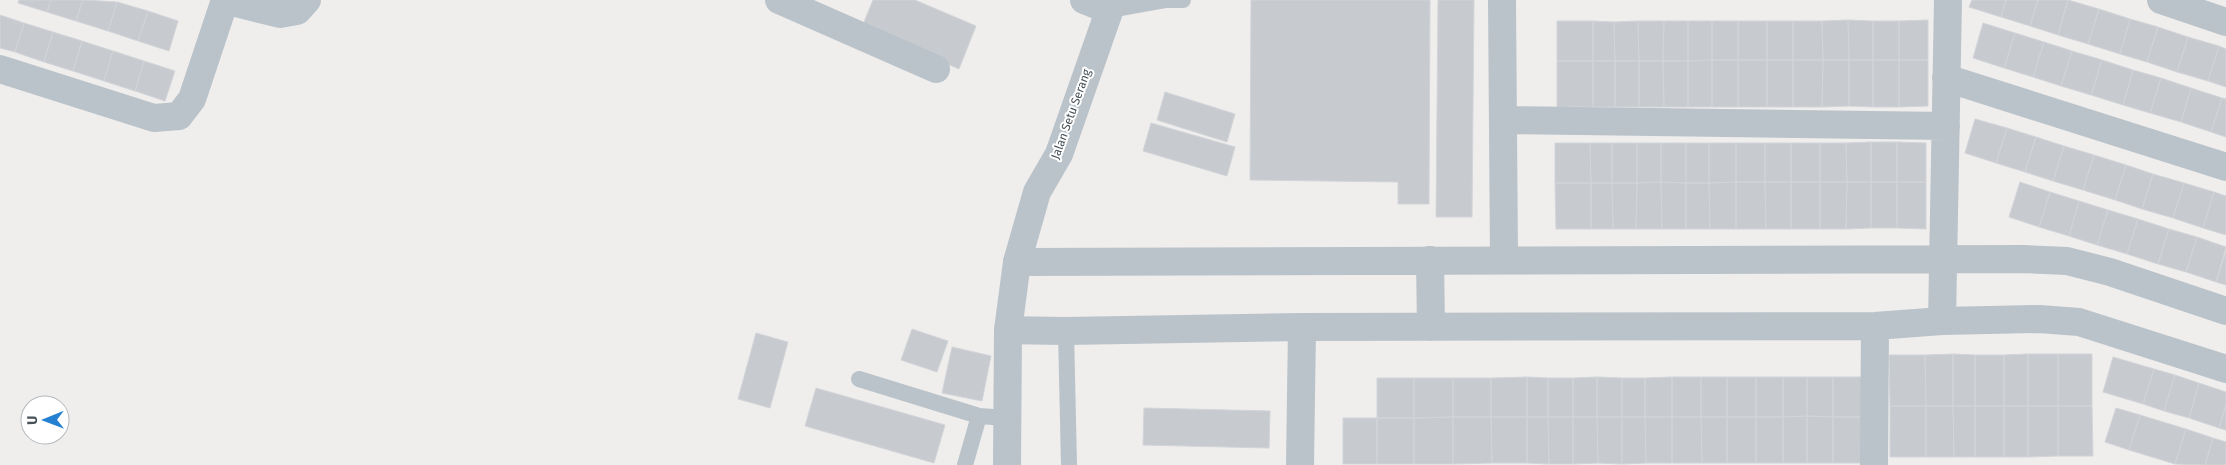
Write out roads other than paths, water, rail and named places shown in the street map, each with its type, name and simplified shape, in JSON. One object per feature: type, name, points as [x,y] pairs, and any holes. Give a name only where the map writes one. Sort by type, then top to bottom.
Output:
[{"type":"street","points":[[0,69],[154,118],[179,116],[192,100],[224,0],[280,14],[296,11],[307,0]]},
{"type":"street","points":[[779,0],[936,69]]},
{"type":"street","points":[[1084,0],[1111,5]]},
{"type":"street","points":[[1502,0],[1504,260]]},
{"type":"street","points":[[1942,321],[1948,0]]},
{"type":"street","points":[[2160,0],[2226,22]]},
{"type":"street","name":"Jalan Setu Serang","points":[[1007,465],[1008,330],[1017,262],[1037,192],[1059,154],[1111,5]]},
{"type":"street","points":[[1946,78],[2226,167]]},
{"type":"street","points":[[1504,120],[1946,126]]},
{"type":"street","points":[[1017,262],[1944,258],[2067,261],[2110,272],[2226,311]]},
{"type":"street","points":[[1430,260],[1432,327]]},
{"type":"street","points":[[1008,330],[1066,331],[1302,327],[1875,326],[1942,321],[2039,319],[2079,322],[2226,369]]},
{"type":"street","points":[[1874,465],[1875,326]]},
{"type":"street","points":[[1300,465],[1302,327]]},
{"type":"lane","points":[[1111,5],[1183,0]]},
{"type":"lane","points":[[1066,331],[1069,465]]},
{"type":"lane","points":[[859,379],[978,416],[1007,418]]},
{"type":"lane","points":[[965,465],[978,416]]}]
